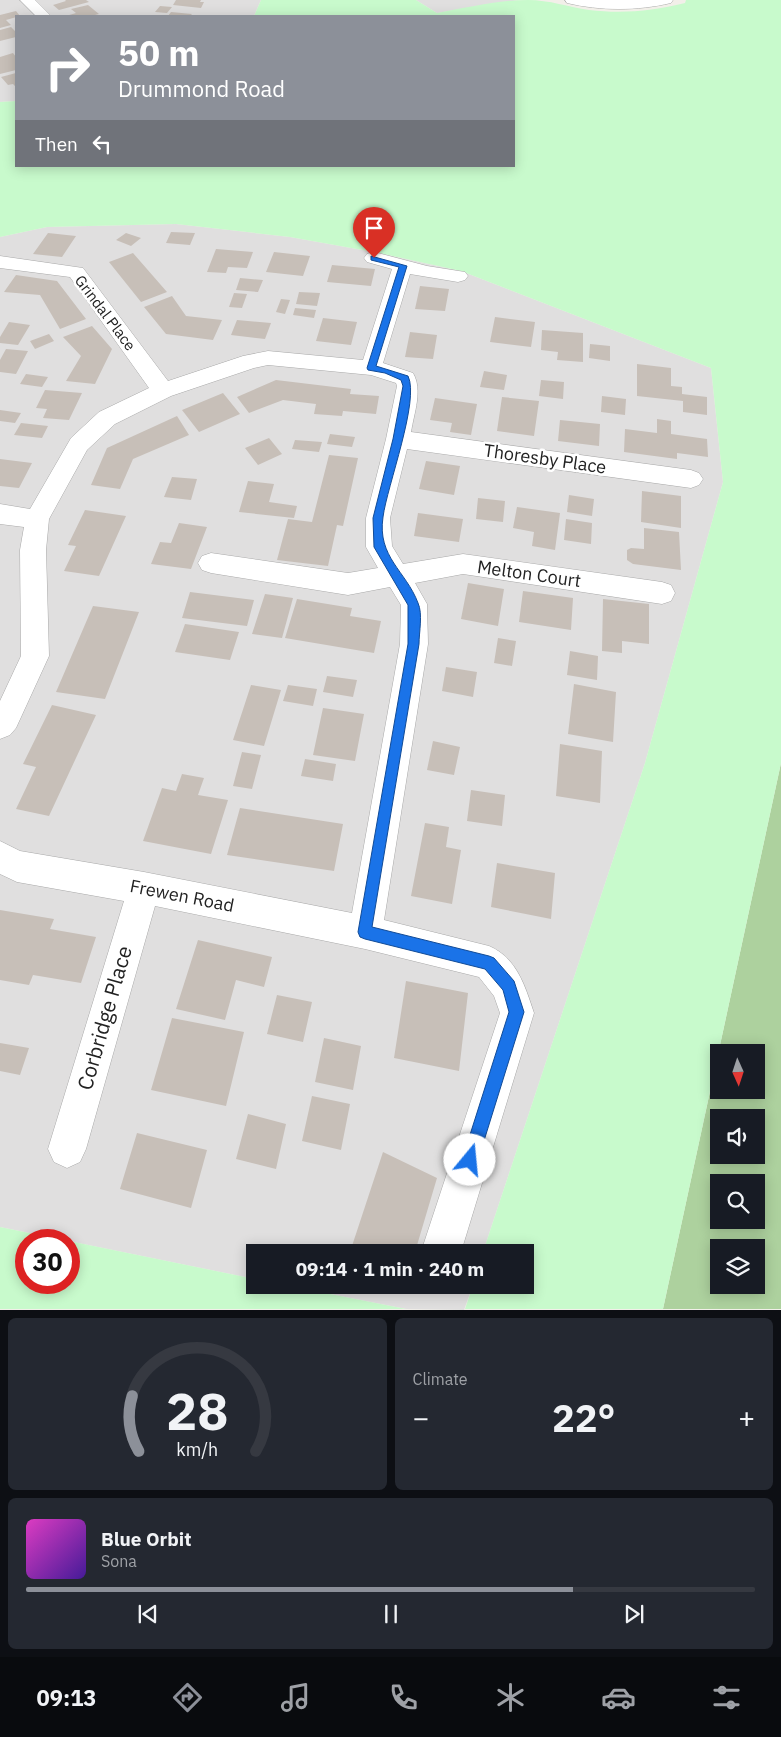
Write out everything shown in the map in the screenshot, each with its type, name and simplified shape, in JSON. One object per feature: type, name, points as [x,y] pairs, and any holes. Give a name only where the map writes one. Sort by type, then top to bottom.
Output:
[{"type":"street","points":[[27,0],[43,15]]},
{"type":"street","points":[[572,0],[609,5],[642,4],[666,0]]},
{"type":"street","points":[[374,258],[403,266],[458,276]]},
{"type":"street","name":"Grindal Place","points":[[0,262],[76,272],[163,391]]},
{"type":"street","points":[[371,368],[403,266]]},
{"type":"street","points":[[0,726],[6,719],[35,656],[33,550],[37,519],[79,444],[107,418],[163,391],[251,361],[268,358],[387,370],[405,378],[408,386],[398,439],[378,518],[379,547],[414,604],[414,644],[365,932]]},
{"type":"street","name":"Thoresby Place","points":[[398,439],[691,479]]},
{"type":"street","points":[[0,514],[37,519]]},
{"type":"street","name":"Melton Court","points":[[211,563],[348,584],[463,564],[662,593]]},
{"type":"street","name":"Frewen Road","points":[[0,857],[17,866],[144,888],[365,932],[489,963],[508,986],[517,1012],[444,1244]]},
{"type":"street","name":"Corbridge Place","points":[[66,1149],[144,888]]},
{"type":"shaded area","points":[[0,0],[261,0],[254,15],[15,15],[15,101],[0,102]]},
{"type":"shaded area","points":[[416,0],[519,0],[437,13]]},
{"type":"shaded area","points":[[176,224],[290,237],[379,253],[461,271],[711,368],[723,482],[645,763],[486,1244],[246,1244],[246,1277],[80,1243],[80,1229],[15,1230],[0,1227],[0,237],[47,227]]},
{"type":"shaded area","points":[[330,1294],[470,1294],[464,1310],[406,1309]]},
{"type":"green space","points":[[261,0],[416,0],[437,13],[517,0],[544,1],[589,10],[614,12],[661,8],[685,3],[686,0],[781,0],[781,763],[720,1044],[710,1044],[710,1092],[663,1309],[465,1309],[470,1294],[534,1294],[534,1244],[486,1244],[645,763],[723,482],[711,368],[461,271],[379,253],[290,237],[176,224],[47,227],[0,237],[0,102],[15,101],[15,167],[515,167],[515,15],[254,15]]},
{"type":"green space","points":[[781,763],[781,1309],[663,1309],[710,1092],[710,1099],[765,1099],[765,1044],[720,1044]]},
{"type":"green space","points":[[0,1227],[15,1230],[15,1294],[80,1294],[80,1243],[246,1277],[246,1294],[330,1294],[406,1309],[0,1309]]},
{"type":"building","points":[[65,0],[86,0],[89,2],[59,10],[53,5]]},
{"type":"building","points":[[176,0],[201,0],[200,2],[204,2],[201,8],[173,5]]},
{"type":"building","points":[[88,5],[99,14],[69,15],[76,13],[71,9]]},
{"type":"building","points":[[160,6],[172,7],[167,13],[155,12]]},
{"type":"building","points":[[16,11],[19,15],[6,20],[11,25],[0,28],[0,15]]},
{"type":"building","points":[[171,12],[192,14],[191,15],[169,15]]},
{"type":"building","points":[[11,27],[15,31],[15,37],[0,41],[0,30]]},
{"type":"building","points":[[13,53],[15,56],[15,70],[0,74],[0,57]]},
{"type":"building","points":[[15,73],[15,86],[13,84],[8,85],[1,77]]},
{"type":"building","points":[[171,232],[195,233],[190,245],[166,243]]},
{"type":"building","points":[[48,233],[76,236],[62,257],[33,254]]},
{"type":"building","points":[[126,233],[141,238],[131,246],[116,240]]},
{"type":"building","points":[[216,249],[253,252],[247,268],[228,267],[226,273],[207,272]]},
{"type":"building","points":[[274,252],[310,256],[303,276],[266,272]]},
{"type":"building","points":[[133,253],[167,292],[141,302],[109,262]]},
{"type":"building","points":[[332,265],[375,269],[371,286],[327,282]]},
{"type":"building","points":[[16,275],[57,281],[86,319],[60,329],[40,295],[4,292]]},
{"type":"building","points":[[240,278],[263,280],[258,292],[236,290]]},
{"type":"building","points":[[420,286],[449,289],[445,311],[415,309]]},
{"type":"building","points":[[299,292],[320,293],[317,306],[296,304]]},
{"type":"building","points":[[234,293],[247,294],[242,308],[229,307]]},
{"type":"building","points":[[172,296],[186,316],[222,320],[213,340],[166,334],[144,307]]},
{"type":"building","points":[[281,299],[290,300],[285,314],[276,312]]},
{"type":"building","points":[[295,308],[316,310],[314,318],[293,315]]},
{"type":"building","points":[[495,317],[535,322],[531,347],[490,342]]},
{"type":"building","points":[[323,318],[357,322],[351,345],[316,341]]},
{"type":"building","points":[[237,320],[271,323],[265,339],[231,335]]},
{"type":"building","points":[[9,322],[30,325],[18,345],[0,343],[0,337]]},
{"type":"building","points":[[92,326],[112,349],[95,384],[66,381],[81,356],[63,337]]},
{"type":"building","points":[[542,330],[583,333],[583,362],[557,360],[558,352],[541,350]]},
{"type":"building","points":[[410,332],[437,335],[433,359],[405,357]]},
{"type":"building","points":[[49,334],[54,341],[35,349],[30,341]]},
{"type":"building","points":[[590,344],[610,346],[610,361],[589,358]]},
{"type":"building","points":[[6,349],[28,351],[16,374],[0,372],[0,360]]},
{"type":"building","points":[[637,364],[671,368],[671,386],[682,387],[682,394],[707,397],[707,415],[683,412],[683,401],[637,396]]},
{"type":"building","points":[[484,371],[507,375],[504,390],[480,387]]},
{"type":"building","points":[[26,374],[48,377],[42,387],[20,384]]},
{"type":"building","points":[[276,380],[351,389],[350,394],[379,396],[376,414],[343,411],[342,416],[314,414],[316,404],[283,400],[249,413],[237,397]]},
{"type":"building","points":[[541,380],[564,382],[563,399],[539,396]]},
{"type":"building","points":[[45,390],[82,393],[69,420],[43,418],[47,409],[36,408]]},
{"type":"building","points":[[223,393],[240,414],[199,432],[182,410]]},
{"type":"building","points":[[602,396],[626,399],[625,415],[601,412]]},
{"type":"building","points":[[502,397],[539,401],[534,436],[497,431]]},
{"type":"building","points":[[435,398],[477,404],[471,435],[450,432],[452,423],[430,420]]},
{"type":"building","points":[[0,410],[21,413],[15,423],[0,421]]},
{"type":"building","points":[[177,416],[189,435],[133,459],[120,489],[91,485],[107,448]]},
{"type":"building","points":[[657,419],[671,421],[671,434],[707,439],[708,457],[677,453],[677,459],[624,452],[625,429],[657,433]]},
{"type":"building","points":[[560,420],[600,424],[599,446],[558,441]]},
{"type":"building","points":[[21,423],[48,426],[42,438],[14,435]]},
{"type":"building","points":[[330,434],[355,437],[352,447],[327,444]]},
{"type":"building","points":[[269,438],[282,454],[258,465],[245,448]]},
{"type":"building","points":[[295,440],[322,442],[319,452],[292,449]]},
{"type":"building","points":[[329,455],[358,458],[343,526],[337,525],[328,566],[277,560],[288,519],[312,522]]},
{"type":"building","points":[[0,459],[32,463],[19,488],[0,486]]},
{"type":"building","points":[[426,461],[460,466],[454,495],[419,489]]},
{"type":"building","points":[[172,477],[197,479],[191,500],[164,497]]},
{"type":"building","points":[[248,481],[274,484],[269,502],[297,506],[294,518],[239,512]]},
{"type":"building","points":[[642,491],[681,496],[681,528],[641,522]]},
{"type":"building","points":[[569,495],[594,499],[592,516],[567,512]]},
{"type":"building","points":[[478,498],[505,501],[503,522],[476,519]]},
{"type":"building","points":[[517,507],[560,513],[555,550],[532,546],[534,532],[513,528]]},
{"type":"building","points":[[85,510],[126,516],[99,576],[64,571],[76,546],[68,545]]},
{"type":"building","points":[[418,513],[463,519],[459,542],[414,536]]},
{"type":"building","points":[[566,519],[592,523],[591,544],[564,540]]},
{"type":"building","points":[[179,523],[207,527],[191,569],[151,564],[160,542],[171,543]]},
{"type":"building","points":[[644,528],[679,532],[681,570],[633,564],[627,560],[627,550],[631,548],[644,549]]},
{"type":"building","points":[[468,583],[504,589],[498,626],[461,619]]},
{"type":"building","points":[[523,591],[573,598],[571,630],[519,622]]},
{"type":"building","points":[[190,592],[254,600],[247,626],[182,618]]},
{"type":"building","points":[[265,594],[293,598],[282,638],[252,634]]},
{"type":"building","points":[[297,599],[352,608],[350,616],[381,621],[374,653],[285,638]]},
{"type":"building","points":[[603,599],[649,604],[649,644],[622,641],[622,653],[602,651]]},
{"type":"building","points":[[93,606],[139,612],[105,699],[56,692]]},
{"type":"building","points":[[185,624],[239,632],[230,660],[175,652]]},
{"type":"building","points":[[498,638],[516,641],[512,666],[494,663]]},
{"type":"building","points":[[570,651],[598,656],[597,680],[567,675]]},
{"type":"building","points":[[446,667],[477,672],[473,697],[442,691]]},
{"type":"building","points":[[327,676],[357,680],[353,697],[323,692]]},
{"type":"building","points":[[574,684],[616,692],[613,742],[568,734]]},
{"type":"building","points":[[251,685],[281,690],[264,746],[233,740]]},
{"type":"building","points":[[288,685],[317,689],[313,706],[283,701]]},
{"type":"building","points":[[52,705],[96,715],[49,816],[16,809],[36,767],[23,764]]},
{"type":"building","points":[[323,708],[364,714],[355,761],[313,755]]},
{"type":"building","points":[[433,741],[460,747],[454,775],[427,770]]},
{"type":"building","points":[[560,744],[602,751],[600,803],[556,796]]},
{"type":"building","points":[[242,752],[261,755],[252,789],[233,786]]},
{"type":"building","points":[[305,759],[336,764],[333,781],[301,776]]},
{"type":"building","points":[[182,774],[204,778],[198,795],[228,800],[211,854],[143,841],[162,788],[176,791]]},
{"type":"building","points":[[471,790],[505,795],[502,826],[467,821]]},
{"type":"building","points":[[240,808],[343,824],[334,871],[227,855]]},
{"type":"building","points":[[425,823],[449,827],[446,847],[461,850],[452,904],[411,896]]},
{"type":"building","points":[[497,863],[555,873],[551,919],[491,907]]},
{"type":"building","points":[[0,910],[54,919],[50,929],[96,937],[81,983],[33,975],[29,985],[0,980]]},
{"type":"building","points":[[198,940],[272,957],[264,987],[236,980],[225,1020],[176,1009]]},
{"type":"building","points":[[406,981],[468,993],[459,1071],[394,1058]]},
{"type":"building","points":[[277,995],[312,1002],[303,1042],[267,1034]]},
{"type":"building","points":[[172,1018],[244,1032],[226,1106],[151,1090]]},
{"type":"building","points":[[324,1038],[361,1046],[353,1090],[315,1082]]},
{"type":"building","points":[[0,1043],[29,1048],[20,1075],[0,1071]]},
{"type":"building","points":[[312,1096],[350,1104],[341,1150],[302,1141]]},
{"type":"building","points":[[248,1114],[286,1124],[276,1169],[236,1159]]},
{"type":"building","points":[[137,1133],[207,1150],[191,1208],[120,1189]]},
{"type":"building","points":[[383,1152],[437,1178],[417,1244],[353,1244]]},
{"type":"route","points":[[374,258],[403,266],[396,283],[371,368],[387,370],[405,378],[408,386],[398,439],[378,518],[379,547],[414,604],[414,644],[365,932],[489,963],[508,986],[517,1012],[470,1160]]}]
